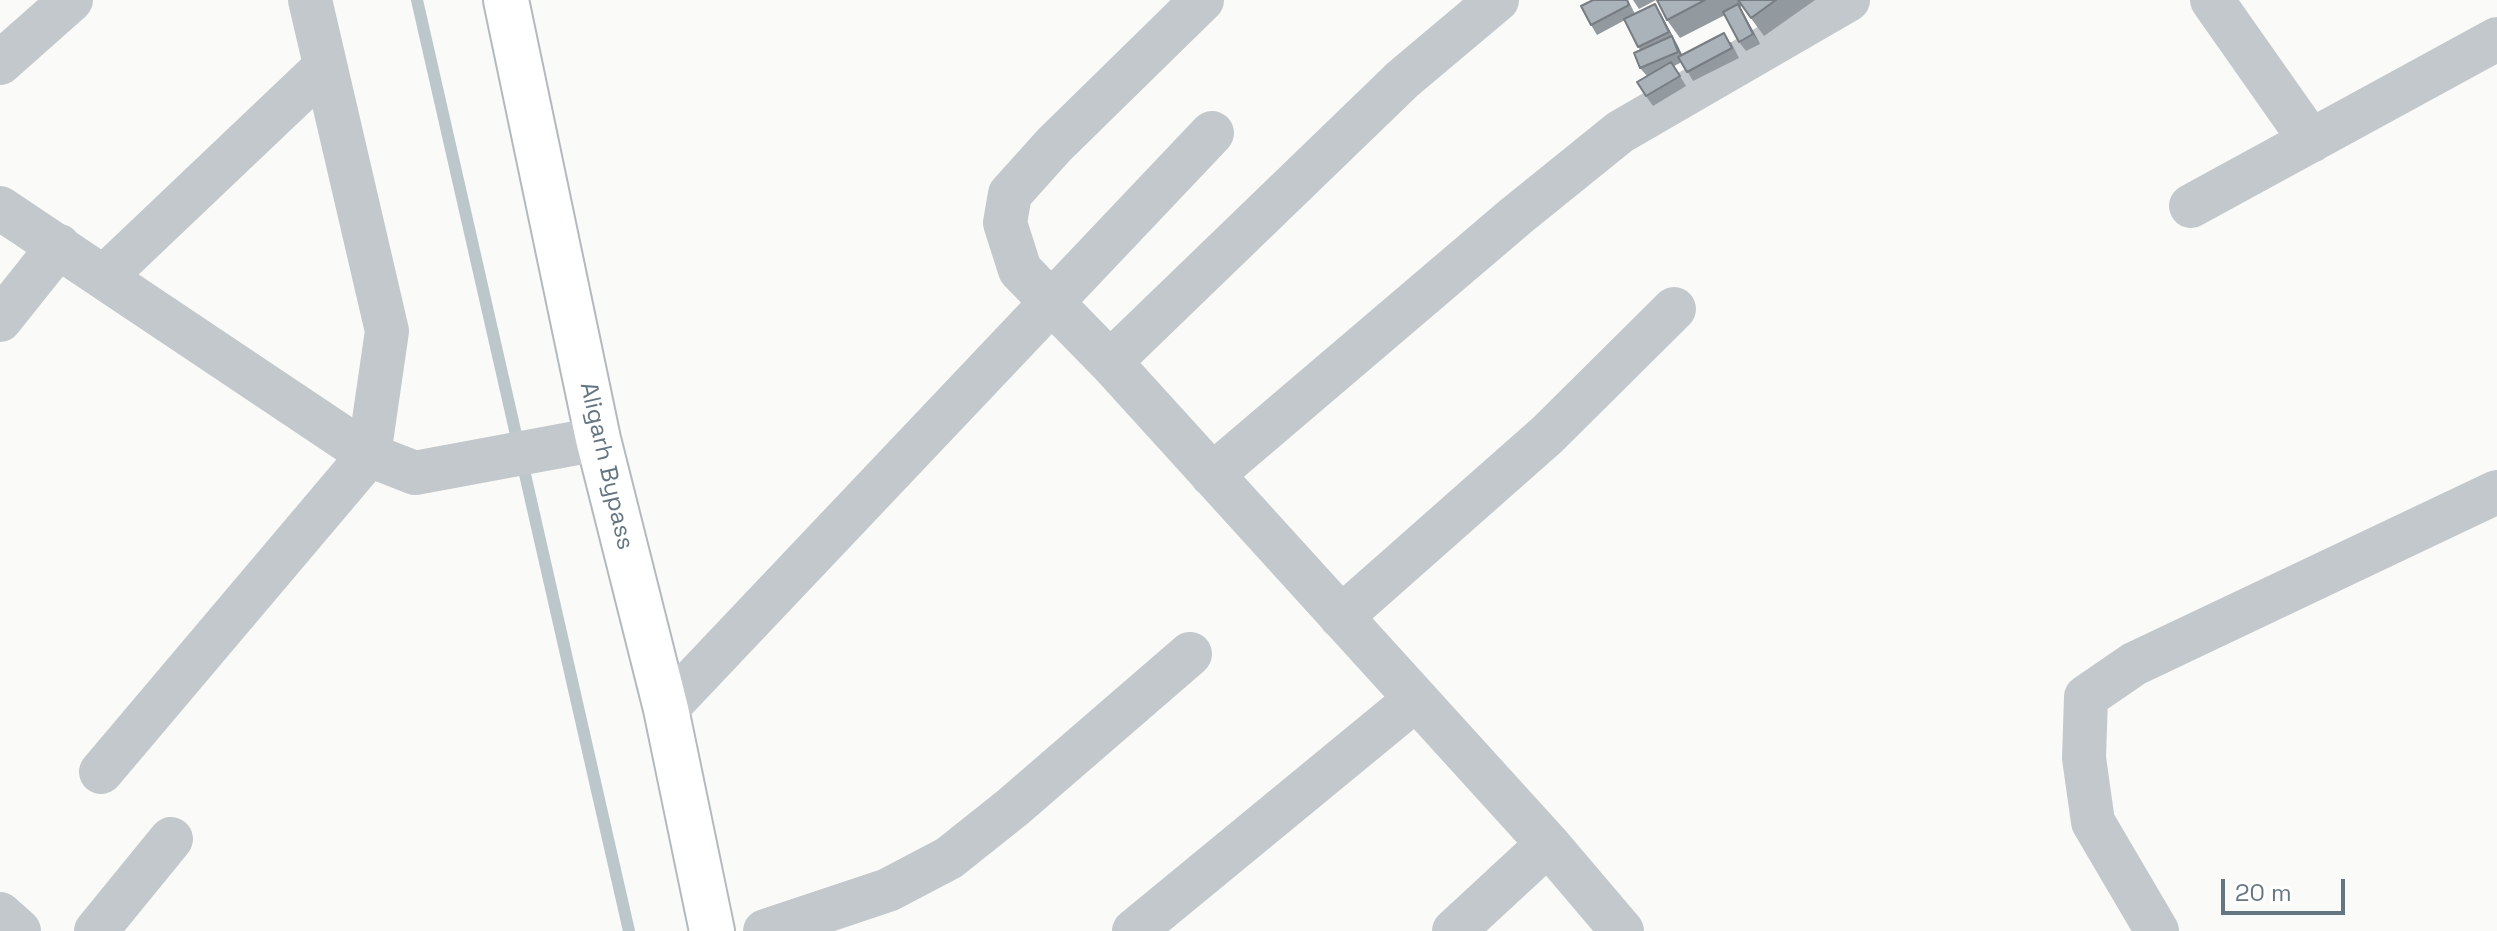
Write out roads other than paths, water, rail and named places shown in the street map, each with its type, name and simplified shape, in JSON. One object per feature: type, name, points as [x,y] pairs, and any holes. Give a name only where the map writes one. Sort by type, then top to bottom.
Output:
[{"type":"main road","name":"Aligarh Bypass","points":[[506,0],[598,439],[666,709],[712,931]]},
{"type":"street","points":[[0,63],[71,0]]},
{"type":"street","points":[[101,772],[369,455],[387,331],[310,0]]},
{"type":"street","points":[[1202,0],[1054,145],[1010,194],[1005,223],[1020,270],[1110,362],[1548,844],[1622,931]]},
{"type":"street","points":[[1110,362],[1403,79],[1497,0]]},
{"type":"street","points":[[1212,475],[1516,216],[1620,132],[1848,0]]},
{"type":"street","points":[[2212,0],[2311,141]]},
{"type":"street","points":[[2191,206],[2497,39]]},
{"type":"street","points":[[104,277],[325,67]]},
{"type":"street","points":[[666,709],[1212,133]]},
{"type":"street","points":[[0,208],[369,455],[415,473],[598,439]]},
{"type":"street","points":[[0,320],[59,246]]},
{"type":"street","points":[[1341,617],[1547,435],[1674,309]]},
{"type":"street","points":[[2157,931],[2093,822],[2084,758],[2086,697],[2134,664],[2497,492]]},
{"type":"street","points":[[765,931],[888,890],[949,858],[1013,807],[1190,654]]},
{"type":"street","points":[[1134,931],[1416,699]]},
{"type":"street","points":[[96,931],[171,839]]},
{"type":"street","points":[[1454,931],[1548,844]]},
{"type":"street","points":[[0,914],[19,931]]},
{"type":"waterway","points":[[417,0],[629,931]]}]
